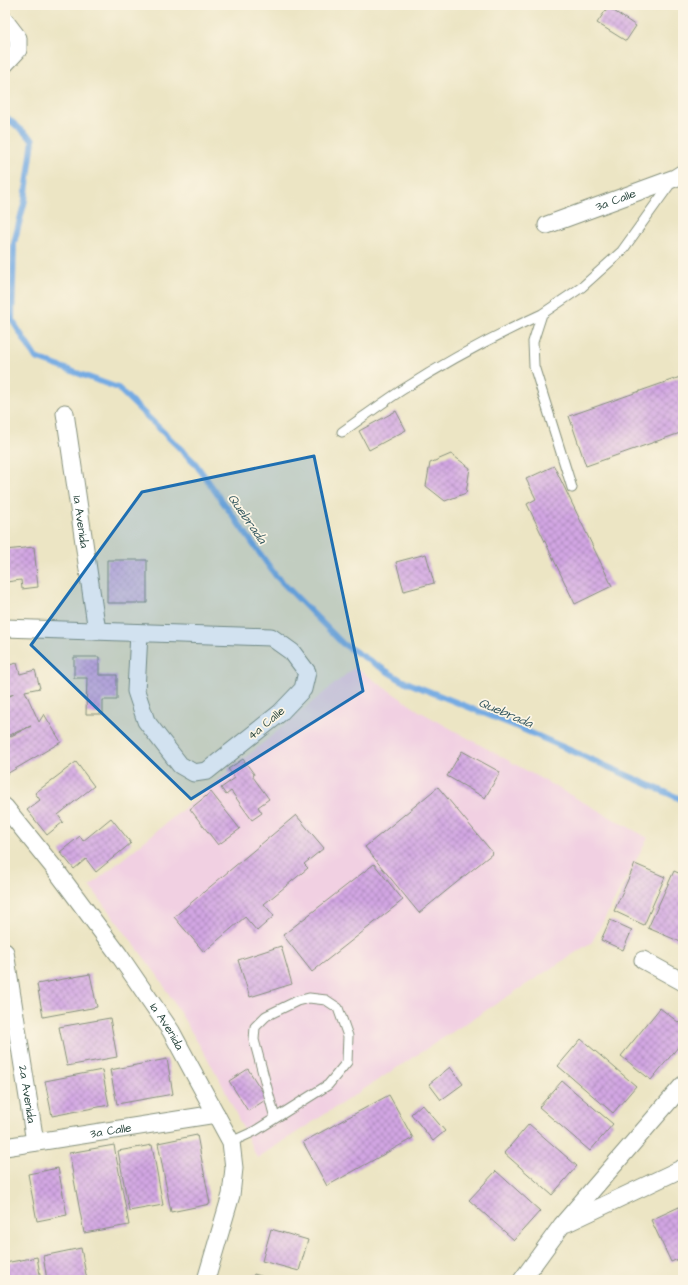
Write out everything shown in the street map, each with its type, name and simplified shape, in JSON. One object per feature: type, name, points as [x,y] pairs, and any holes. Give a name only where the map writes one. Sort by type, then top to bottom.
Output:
[{"type":"street","points":[[5,21],[18,38],[18,50],[5,64]]},
{"type":"street","name":"3a Calle","points":[[547,225],[679,175]]},
{"type":"street","name":"1a Avenida","points":[[65,413],[97,632]]},
{"type":"street","name":"4a Calle","points":[[5,628],[271,637],[292,652],[307,672],[303,689],[280,713],[207,771],[194,773],[180,765],[146,721],[136,691],[139,633]]},
{"type":"street","name":"1a Avenida","points":[[5,807],[55,869],[119,955],[171,1031],[231,1142],[234,1168],[232,1195],[206,1280]]},
{"type":"street","name":"2a Avenida","points":[[5,952],[35,1142]]},
{"type":"street","points":[[643,960],[683,982]]},
{"type":"street","points":[[522,1280],[562,1225],[683,1085]]},
{"type":"street","name":"3a Calle","points":[[5,1147],[216,1114]]},
{"type":"street","points":[[562,1225],[683,1168]]},
{"type":"lane","points":[[342,432],[403,390],[448,362],[509,329],[542,314],[582,287],[622,251],[679,175]]},
{"type":"lane","points":[[542,314],[533,342],[534,366],[572,488]]},
{"type":"lane","points":[[231,1142],[255,1131],[328,1085],[347,1062],[348,1036],[338,1008],[326,1000],[309,998],[297,1001],[266,1016],[256,1027],[254,1040],[275,1118]]},
{"type":"highlighted area","points":[[314,456],[363,691],[191,799],[31,645],[142,492]]},
{"type":"shaded area","points":[[355,667],[419,711],[648,838],[592,942],[257,1158],[219,1078],[158,976],[90,886]]},
{"type":"building","points":[[608,7],[636,26],[626,41],[597,23]]},
{"type":"building","points":[[683,376],[683,432],[586,466],[569,416]]},
{"type":"building","points":[[396,411],[406,430],[369,450],[359,431]]},
{"type":"building","points":[[451,454],[470,468],[466,493],[445,501],[426,486],[430,463]]},
{"type":"building","points":[[554,466],[612,586],[575,604],[527,504],[536,499],[526,479]]},
{"type":"building","points":[[34,547],[38,587],[22,589],[21,580],[6,582],[5,550]]},
{"type":"building","points":[[426,554],[434,583],[404,591],[396,562]]},
{"type":"building","points":[[107,560],[147,560],[147,603],[107,603]]},
{"type":"building","points":[[74,657],[99,657],[99,675],[117,675],[117,700],[103,700],[103,714],[86,714],[87,678],[74,678]]},
{"type":"building","points":[[17,663],[20,674],[35,670],[40,688],[25,691],[39,722],[44,714],[61,742],[5,775],[5,739],[31,726],[5,737],[5,698],[14,694],[5,697],[5,666]]},
{"type":"building","points":[[462,751],[500,772],[485,798],[447,776]]},
{"type":"building","points":[[243,759],[254,774],[253,777],[269,799],[258,807],[262,813],[252,820],[231,791],[226,795],[221,788],[235,778],[228,769]]},
{"type":"building","points":[[76,762],[94,786],[58,815],[63,822],[47,835],[27,810],[40,800],[35,793]]},
{"type":"building","points":[[438,787],[493,853],[419,913],[365,847]]},
{"type":"building","points":[[211,792],[240,829],[218,845],[190,809]]},
{"type":"building","points":[[296,815],[324,848],[304,864],[308,868],[264,904],[274,916],[257,931],[245,917],[204,952],[174,917]]},
{"type":"building","points":[[111,818],[131,843],[96,872],[86,859],[74,869],[60,852],[80,836],[83,841]]},
{"type":"building","points":[[374,864],[403,900],[312,972],[283,935]]},
{"type":"building","points":[[635,864],[665,877],[644,925],[614,911]]},
{"type":"building","points":[[674,871],[683,875],[683,943],[648,928]]},
{"type":"building","points":[[610,920],[632,930],[623,950],[601,940]]},
{"type":"building","points":[[281,946],[292,984],[250,997],[238,960]]},
{"type":"building","points":[[90,974],[97,1007],[43,1017],[37,984]]},
{"type":"building","points":[[660,1008],[683,1026],[683,1041],[651,1080],[621,1056]]},
{"type":"building","points":[[110,1018],[117,1057],[67,1066],[59,1027]]},
{"type":"building","points":[[581,1039],[636,1086],[613,1113],[558,1066]]},
{"type":"building","points":[[167,1059],[173,1094],[117,1104],[110,1070]]},
{"type":"building","points":[[450,1067],[463,1084],[441,1100],[429,1084]]},
{"type":"building","points":[[248,1069],[267,1099],[248,1111],[229,1081]]},
{"type":"building","points":[[102,1070],[109,1105],[52,1116],[45,1081]]},
{"type":"building","points":[[562,1081],[613,1124],[590,1151],[539,1107]]},
{"type":"building","points":[[389,1095],[413,1138],[327,1186],[303,1142]]},
{"type":"building","points":[[422,1104],[445,1131],[433,1141],[411,1114]]},
{"type":"building","points":[[529,1124],[577,1166],[552,1195],[504,1153]]},
{"type":"building","points":[[197,1135],[210,1204],[171,1212],[158,1143]]},
{"type":"building","points":[[114,1145],[129,1225],[84,1233],[69,1153]]},
{"type":"building","points":[[152,1145],[163,1205],[129,1211],[118,1151]]},
{"type":"building","points":[[58,1168],[67,1215],[37,1221],[28,1174]]},
{"type":"building","points":[[496,1171],[540,1211],[514,1240],[469,1200]]},
{"type":"building","points":[[679,1207],[683,1217],[683,1257],[671,1262],[651,1220]]},
{"type":"building","points":[[271,1229],[308,1240],[299,1271],[262,1261]]},
{"type":"building","points":[[81,1248],[87,1280],[47,1280],[43,1256]]},
{"type":"building","points":[[37,1257],[41,1280],[5,1280],[5,1263]]},
{"type":"building","points":[[254,1274],[274,1280],[252,1280]]},
{"type":"waterway","name":"Quebrada","points":[[5,116],[33,140],[25,200],[14,243],[12,320],[36,358],[118,388],[195,463],[276,576],[343,644],[401,680],[513,725],[683,800]]}]
